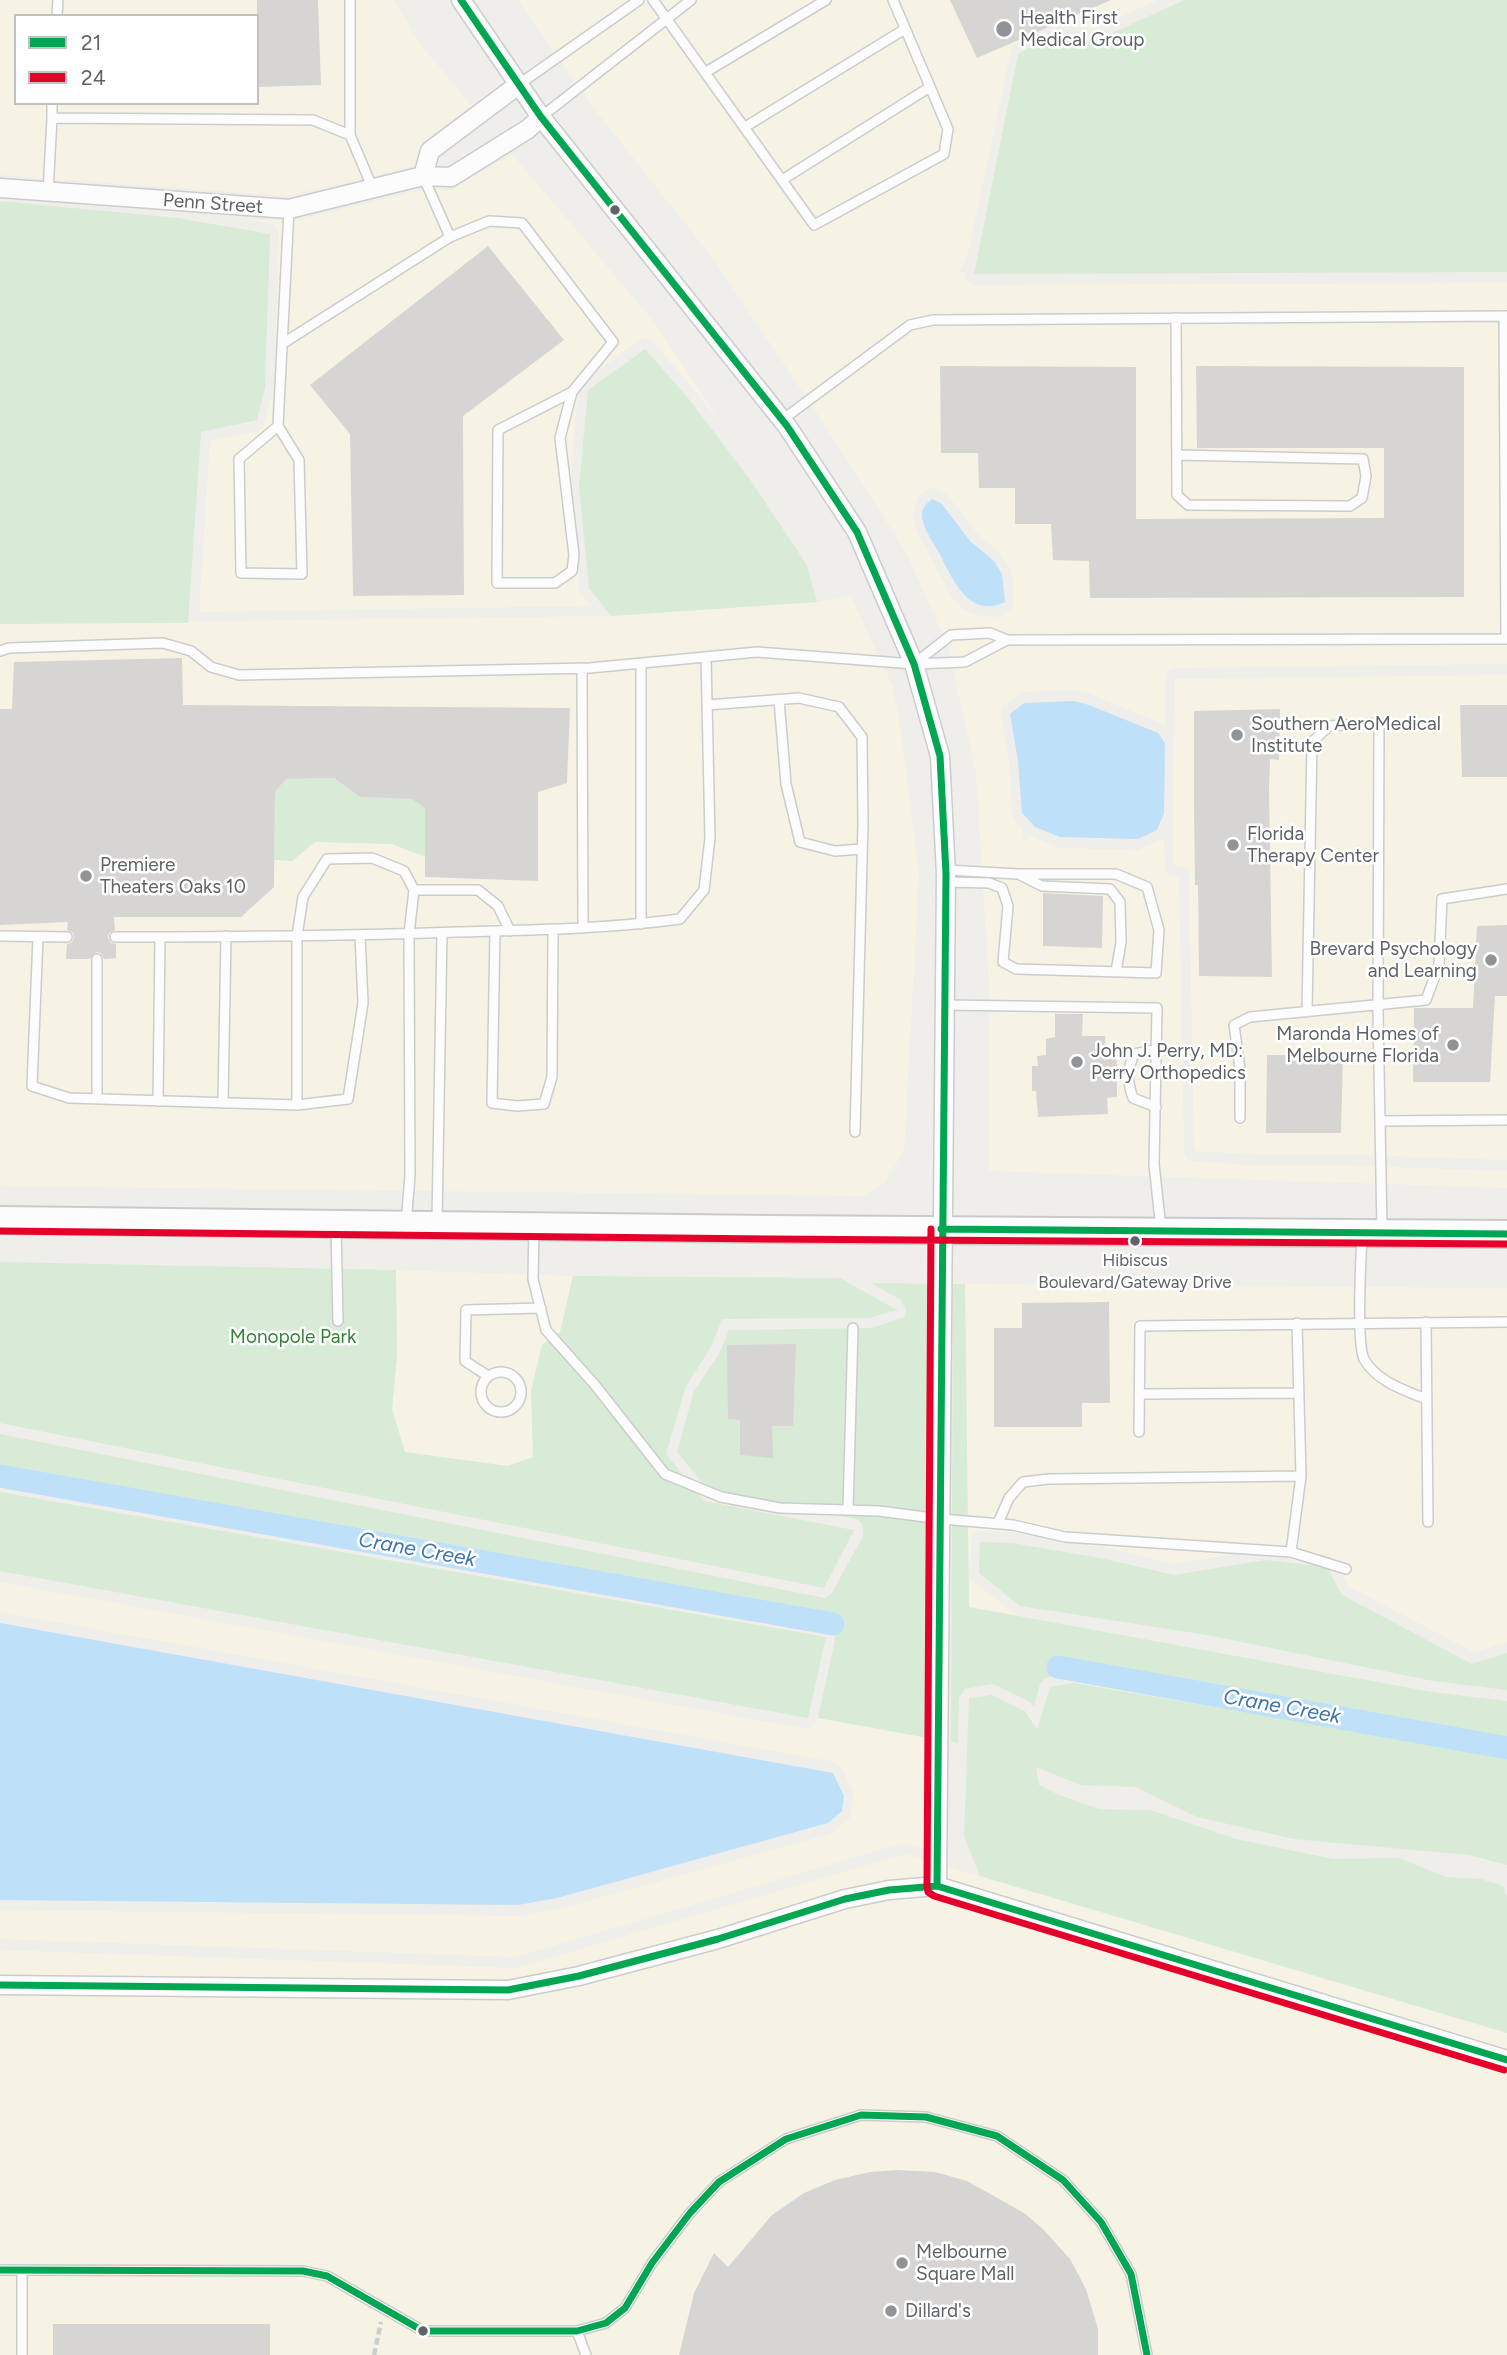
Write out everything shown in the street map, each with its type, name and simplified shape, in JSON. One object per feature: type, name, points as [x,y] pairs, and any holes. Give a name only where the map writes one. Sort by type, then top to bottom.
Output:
[{"type":"street","points":[[461,0],[541,117],[782,420],[857,532],[914,664],[940,755],[946,876],[937,1885]]},
{"type":"street","points":[[423,176],[430,151],[518,85]]},
{"type":"street","name":"Penn Street","points":[[0,188],[289,209],[423,176],[451,177],[541,117]]},
{"type":"street","points":[[0,1220],[1507,1234]]},
{"type":"street","points":[[0,1985],[508,1990],[579,1976],[728,1937],[845,1899],[890,1890],[937,1885],[1507,2060]]},
{"type":"lane","points":[[350,0],[350,135],[373,189]]},
{"type":"lane","points":[[518,85],[639,0]]},
{"type":"lane","points":[[653,0],[814,225],[944,153],[948,129],[892,0]]},
{"type":"lane","points":[[541,117],[691,0]]},
{"type":"lane","points":[[706,72],[826,0]]},
{"type":"lane","points":[[745,127],[905,29]]},
{"type":"lane","points":[[782,180],[930,87]]},
{"type":"lane","points":[[48,192],[52,105]]},
{"type":"lane","points":[[52,118],[313,120],[350,135]]},
{"type":"lane","points":[[423,176],[450,237]]},
{"type":"lane","points":[[278,426],[239,458],[241,573],[302,574],[299,460],[278,426],[289,209]]},
{"type":"lane","points":[[282,344],[450,237],[489,220],[522,223],[613,342],[572,392],[498,430],[497,583],[555,583],[572,571],[574,555],[560,438],[572,392]]},
{"type":"lane","points":[[782,420],[910,325],[933,320],[1505,316],[1506,639],[1007,640],[990,633],[951,635],[914,664]]},
{"type":"lane","points":[[1176,318],[1177,495],[1188,505],[1350,506],[1362,498],[1366,476],[1363,458],[1177,454]]},
{"type":"lane","points":[[0,651],[9,648],[163,643],[191,651],[211,667],[239,675],[582,668],[757,652],[914,664],[965,662],[1007,640]]},
{"type":"lane","points":[[115,937],[553,930],[680,919],[704,890],[710,838],[706,657]]},
{"type":"lane","points":[[641,664],[641,924]]},
{"type":"lane","points":[[582,668],[583,928]]},
{"type":"lane","points":[[707,705],[799,698],[839,707],[862,737],[855,1132]]},
{"type":"lane","points":[[779,700],[786,784],[800,842],[835,851],[862,849]]},
{"type":"lane","points":[[1307,1012],[1312,742],[1329,726],[1379,723],[1380,1121],[1372,1233],[1360,1322],[1363,1358],[1384,1381],[1426,1399]]},
{"type":"lane","points":[[296,1105],[296,936],[303,897],[327,859],[372,858],[404,871],[414,890],[409,934],[410,1176],[406,1225]]},
{"type":"lane","points":[[1018,874],[1042,886],[1110,889],[1120,902],[1121,942],[1116,972]]},
{"type":"lane","points":[[1116,874],[1147,887],[1159,930],[1156,973],[1016,969],[1003,962],[1008,906],[1002,888],[989,883],[946,876],[1116,874]]},
{"type":"lane","points":[[1240,1118],[1240,1069],[1234,1024],[1250,1017],[1426,1000],[1439,965],[1442,899],[1507,889]]},
{"type":"lane","points":[[414,890],[478,890],[498,906],[510,931]]},
{"type":"lane","points":[[495,931],[492,1102],[517,1106],[544,1104],[552,1077],[553,930]]},
{"type":"lane","points":[[437,1225],[442,933]]},
{"type":"lane","points":[[38,937],[32,1086],[69,1098],[296,1105],[348,1099],[363,1003],[360,935]]},
{"type":"lane","points":[[0,936],[67,937]]},
{"type":"lane","points":[[223,1103],[226,936]]},
{"type":"lane","points":[[158,1101],[160,937]]},
{"type":"lane","points":[[97,959],[97,1099]]},
{"type":"lane","points":[[944,1005],[1157,1008],[1154,1164],[1161,1231]]},
{"type":"lane","points":[[1156,1050],[1134,1054],[1128,1066],[1128,1085],[1133,1098],[1156,1107]]},
{"type":"lane","points":[[1380,1121],[1507,1120]]},
{"type":"lane","points":[[336,1224],[338,1321]]},
{"type":"lane","points":[[534,1227],[533,1279],[546,1329],[595,1385],[665,1474],[721,1497],[780,1508],[879,1511],[1013,1525],[1065,1537],[1290,1552],[1346,1569]]},
{"type":"lane","points":[[488,1376],[465,1361],[466,1310],[541,1308]]},
{"type":"lane","points":[[1426,1322],[1428,1522]]},
{"type":"lane","points":[[1139,1432],[1140,1326],[1507,1322]]},
{"type":"lane","points":[[1290,1552],[1301,1476],[1297,1323]]},
{"type":"lane","points":[[848,1510],[853,1328]]},
{"type":"lane","points":[[500,1371],[507,1372],[517,1380],[520,1399],[512,1409],[499,1412],[486,1406],[481,1394],[483,1381],[488,1376],[500,1371]]},
{"type":"lane","points":[[1140,1394],[1299,1393]]},
{"type":"lane","points":[[998,1523],[1009,1498],[1023,1482],[1049,1479],[1301,1476]]},
{"type":"lane","points":[[0,2270],[303,2271],[327,2276],[423,2331],[576,2331],[606,2323],[625,2308],[652,2263],[690,2213],[719,2182],[786,2139],[861,2116],[926,2117],[997,2136],[1063,2180],[1101,2222],[1131,2274],[1147,2355]]},
{"type":"lane","points":[[22,2270],[22,2355]]},
{"type":"lane","points":[[576,2331],[586,2355]]},
{"type":"path","points":[[374,2355],[383,2309]]},
{"type":"shaded area","points":[[0,0],[394,0],[421,45],[471,105],[424,140],[412,166],[288,196],[0,175]]},
{"type":"shaded area","points":[[518,0],[1158,0],[1094,29],[1051,23],[1012,46],[968,254],[959,272],[964,272],[966,281],[974,285],[1507,283],[1507,664],[1175,668],[1169,670],[1166,675],[1165,725],[1091,694],[1073,690],[1023,692],[1004,705],[1000,713],[1009,762],[1012,814],[1022,828],[1023,844],[1030,836],[1060,848],[1138,850],[1164,838],[1165,871],[1169,875],[1179,877],[1186,1157],[1191,1161],[1247,1165],[1507,1171],[1507,1188],[989,1171],[989,984],[976,773],[948,646],[906,552],[822,421],[715,261],[589,102]],"holes":[[[932,488],[947,494],[977,533],[999,552],[1010,568],[1014,605],[1000,617],[975,615],[963,609],[951,596],[917,532],[912,516],[917,499]]]},
{"type":"shaded area","points":[[512,154],[654,322],[724,428],[695,390],[652,341],[646,338],[581,383],[578,389],[570,488],[579,589],[590,606],[199,612],[210,441],[263,428],[274,388],[279,232],[274,224],[246,219],[289,222],[423,190],[451,190]]},
{"type":"shaded area","points":[[850,595],[893,687],[919,874],[904,1151],[884,1183],[863,1196],[0,1186],[0,624],[611,616],[817,602]]},
{"type":"shaded area","points":[[1507,675],[1507,1160],[1194,1151],[1189,868],[1173,865],[1175,679]]},
{"type":"shaded area","points":[[396,1270],[573,1276],[560,1332],[542,1345],[531,1391],[533,1458],[508,1466],[405,1452],[392,1409],[397,1356]]},
{"type":"shaded area","points":[[965,1284],[1507,1288],[1507,1642],[1474,1652],[1348,1586],[1335,1561],[1328,1555],[1265,1549],[1175,1564],[1103,1547],[1013,1532],[977,1531],[972,1535],[969,1573],[971,1580],[1017,1615],[969,1607]]},
{"type":"shaded area","points":[[0,1582],[806,1729],[814,1726],[818,1718],[928,1738],[926,1849],[903,1843],[515,1957],[0,1939],[0,1910],[520,1916],[559,1909],[830,1834],[850,1818],[854,1794],[842,1768],[835,1762],[0,1612]]},
{"type":"shaded area","points":[[905,1854],[1507,2033],[1507,2355],[0,2355],[0,1950],[516,1968]]},
{"type":"green space","points":[[1184,0],[1507,0],[1507,272],[974,274],[1018,54],[1053,34],[1095,41]]},
{"type":"green space","points":[[0,201],[178,218],[270,234],[265,388],[257,420],[201,432],[188,623],[0,624]]},
{"type":"green space","points":[[645,349],[688,398],[751,481],[807,565],[817,602],[611,616],[589,588],[579,487],[588,390]]},
{"type":"green space","points":[[334,778],[360,797],[412,799],[425,808],[425,857],[392,844],[315,842],[292,861],[274,860],[275,792],[286,779]]},
{"type":"green space","name":"Monopole Park","points":[[0,1262],[396,1270],[397,1356],[392,1409],[405,1452],[508,1466],[533,1457],[531,1391],[542,1345],[560,1332],[573,1276],[840,1278],[897,1310],[869,1318],[722,1319],[711,1347],[686,1386],[666,1454],[704,1501],[854,1530],[824,1588],[0,1423]]},
{"type":"green space","points":[[871,1283],[930,1284],[928,1738],[818,1718],[835,1640],[835,1633],[827,1626],[0,1481],[0,1434],[825,1598],[832,1593],[863,1536],[860,1522],[856,1519],[709,1491],[677,1452],[694,1391],[719,1354],[729,1330],[872,1328],[904,1317],[906,1311],[901,1300]]},
{"type":"green space","points":[[953,1284],[965,1284],[969,1607],[1432,1692],[1507,1701],[1507,1745],[1074,1672],[1045,1678],[1040,1684],[1034,1706],[993,1684],[965,1689],[959,1698],[958,1743],[951,1742]]},
{"type":"green space","points":[[0,1492],[826,1637],[808,1718],[0,1571]]},
{"type":"green space","points":[[980,1542],[1012,1543],[1101,1558],[1174,1575],[1266,1560],[1327,1567],[1342,1595],[1472,1664],[1507,1653],[1507,1690],[1433,1681],[1207,1635],[1020,1606],[979,1573]]},
{"type":"green space","points":[[1073,1683],[1507,1756],[1507,1865],[1469,1855],[1294,1839],[1197,1817],[1136,1787],[1081,1785],[1036,1767],[1039,1785],[1099,1809],[1150,1810],[1236,1839],[1333,1859],[1398,1858],[1447,1877],[1481,1879],[1503,1886],[1507,1897],[1507,2033],[980,1876],[964,1836],[969,1698],[992,1695],[1025,1711],[1037,1730],[1050,1687]]},
{"type":"water","points":[[932,499],[941,503],[970,541],[994,561],[1002,574],[1005,602],[992,606],[981,605],[963,594],[923,522],[923,509]]},
{"type":"water","points":[[1074,701],[1158,733],[1165,743],[1164,813],[1157,830],[1138,839],[1060,837],[1035,827],[1022,813],[1018,761],[1010,714],[1024,703]]},
{"type":"water","points":[[0,1623],[833,1773],[844,1796],[842,1811],[828,1823],[557,1898],[518,1905],[0,1900]]},
{"type":"building","points":[[257,0],[318,0],[321,85],[259,87]]},
{"type":"building","name":"Health First Medical Group","points":[[950,0],[1111,0],[977,58]]},
{"type":"building","points":[[488,246],[564,340],[463,416],[464,595],[353,596],[350,434],[310,385]]},
{"type":"building","points":[[940,366],[1136,367],[1136,519],[1384,518],[1384,448],[1197,448],[1196,366],[1464,367],[1464,597],[1090,598],[1089,561],[1053,560],[1051,524],[1015,524],[1015,488],[979,488],[978,453],[941,453]]},
{"type":"building","points":[[182,658],[183,705],[570,708],[567,783],[538,792],[538,881],[425,877],[425,808],[412,799],[360,797],[334,778],[286,779],[275,792],[274,887],[241,917],[114,917],[115,930],[109,933],[108,938],[111,943],[116,944],[116,958],[104,959],[101,953],[96,952],[90,959],[66,959],[67,944],[74,938],[73,933],[67,930],[68,922],[0,925],[0,709],[12,709],[14,662]]},
{"type":"building","points":[[1460,705],[1507,705],[1507,777],[1462,777]]},
{"type":"building","points":[[1280,709],[1279,760],[1270,759],[1269,788],[1272,977],[1199,976],[1198,885],[1195,885],[1194,711]]},
{"type":"building","points":[[1043,893],[1103,896],[1102,948],[1043,946]]},
{"type":"building","name":"Maronda Homes of Melbourne Florida","points":[[1507,925],[1507,996],[1495,996],[1490,1082],[1413,1082],[1414,1008],[1473,1008],[1477,926]]},
{"type":"building","name":"John J. Perry, MD: Perry Orthopedics","points":[[1055,1014],[1083,1014],[1082,1036],[1105,1036],[1106,1058],[1116,1058],[1117,1066],[1117,1097],[1107,1098],[1108,1114],[1038,1117],[1036,1091],[1032,1091],[1032,1066],[1038,1066],[1037,1056],[1046,1055],[1046,1039],[1055,1037]]},
{"type":"building","points":[[1267,1055],[1343,1055],[1341,1133],[1266,1133]]},
{"type":"building","points":[[1109,1302],[1110,1403],[1082,1403],[1082,1427],[994,1427],[994,1328],[1022,1328],[1022,1303]]},
{"type":"building","points":[[796,1344],[793,1426],[772,1426],[773,1458],[740,1455],[740,1420],[728,1419],[727,1345]]},
{"type":"building","name":"Melbourne Square Mall","points":[[870,2172],[935,2172],[967,2181],[1024,2213],[1043,2229],[1070,2259],[1086,2289],[1098,2329],[1098,2355],[679,2355],[694,2293],[714,2253],[728,2267],[772,2215],[804,2193],[835,2180]]},
{"type":"building","points":[[53,2324],[270,2324],[270,2355],[53,2355]]},
{"type":"waterway","name":"Crane Creek","points":[[0,1476],[833,1624]]},
{"type":"waterway","name":"Crane Creek","points":[[1058,1667],[1507,1748]]},
{"type":"transit line","name":"21","points":[[461,0],[541,117],[787,426],[857,532],[914,664],[940,756],[946,874],[937,1886]]},
{"type":"transit line","name":"24","points":[[931,1229],[928,1892],[1504,2070]]},
{"type":"transit line","name":"21","points":[[941,1229],[1507,1234]]},
{"type":"transit line","name":"24","points":[[0,1231],[1507,1244]]},
{"type":"transit line","name":"21","points":[[0,1985],[508,1990],[579,1976],[718,1939],[845,1899],[889,1890],[937,1886],[1507,2060]]},
{"type":"transit line","name":"21","points":[[0,2270],[303,2271],[327,2276],[423,2331],[577,2331],[606,2323],[625,2308],[652,2263],[690,2213],[719,2182],[786,2139],[861,2115],[926,2117],[997,2136],[1063,2180],[1101,2222],[1131,2274],[1147,2355]]},
{"type":"place","name":"Health First Medical Group","points":[[1004,29]]},
{"type":"place","name":"Southern AeroMedical Institute","points":[[1237,735]]},
{"type":"place","name":"Florida Therapy Center","points":[[1233,845]]},
{"type":"place","name":"Premiere Theaters Oaks 10","points":[[86,876]]},
{"type":"place","name":"Brevard Psychology and Learning","points":[[1491,960]]},
{"type":"place","name":"Maronda Homes of Melbourne Florida","points":[[1453,1045]]},
{"type":"place","name":"John J. Perry, MD: Perry Orthopedics","points":[[1077,1062]]},
{"type":"place","name":"Hibiscus Boulevard/Gateway Drive","points":[[1135,1241]]},
{"type":"place","name":"Melbourne Square Mall","points":[[902,2263]]},
{"type":"place","name":"Dillard's","points":[[891,2311]]}]
